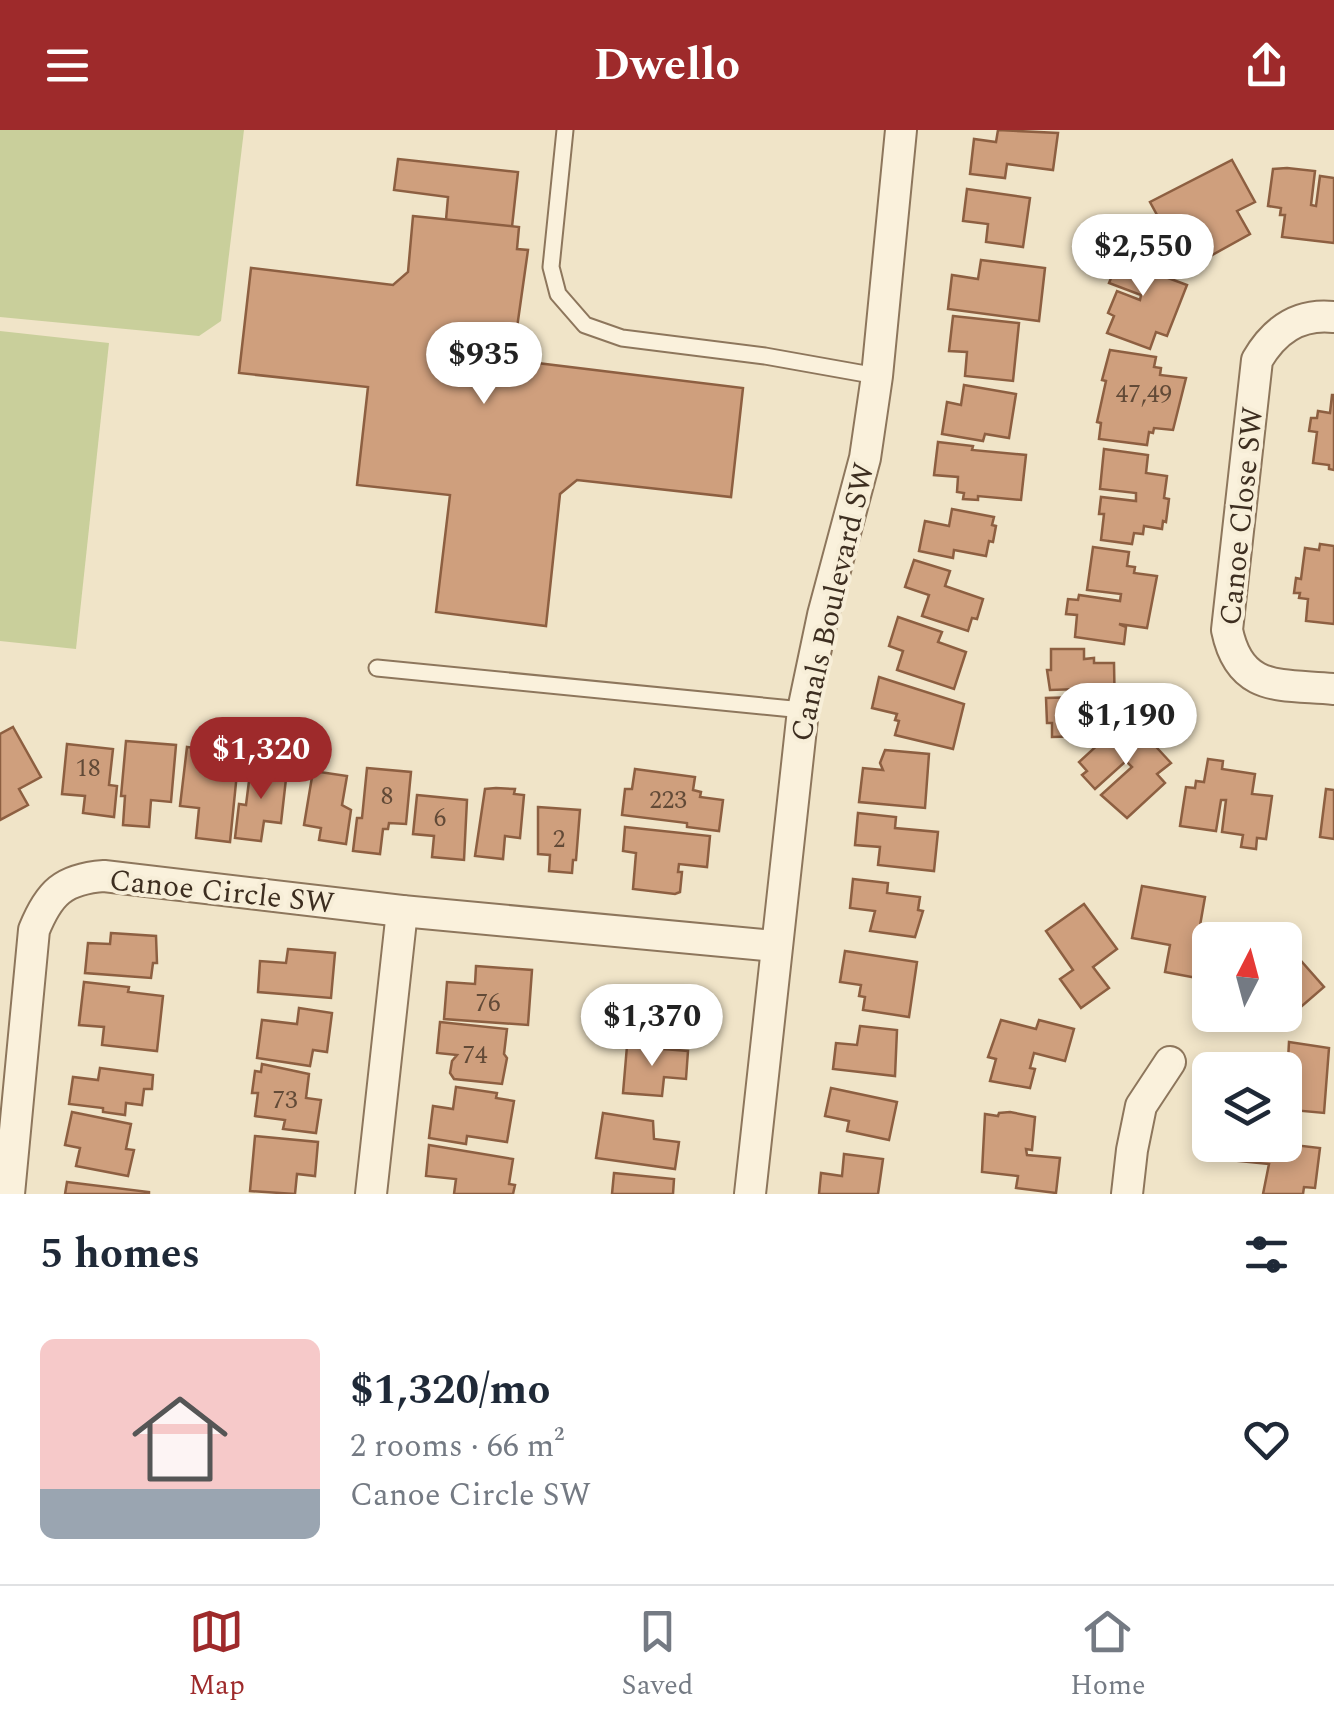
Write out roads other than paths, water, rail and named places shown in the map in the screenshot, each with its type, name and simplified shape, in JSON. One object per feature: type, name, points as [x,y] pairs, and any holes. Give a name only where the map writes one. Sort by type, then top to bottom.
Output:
[{"type":"street","name":"Canals Boulevard SW","points":[[750,1194],[803,710],[823,615],[865,458],[901,130]]},
{"type":"street","name":"Canoe Close SW","points":[[1334,316],[1301,319],[1284,327],[1267,342],[1256,360],[1227,630],[1241,668],[1255,678],[1334,689]]},
{"type":"street","name":"Canoe Circle SW","points":[[9,1194],[34,930],[44,905],[60,888],[84,878],[104,876],[402,911],[775,946]]},
{"type":"street","points":[[371,1194],[402,911]]},
{"type":"street","points":[[1128,1194],[1142,1106],[1170,1062]]},
{"type":"lane","points":[[565,130],[551,267],[558,294],[585,326],[622,338],[877,376]]},
{"type":"lane","points":[[377,668],[803,710]]}]
